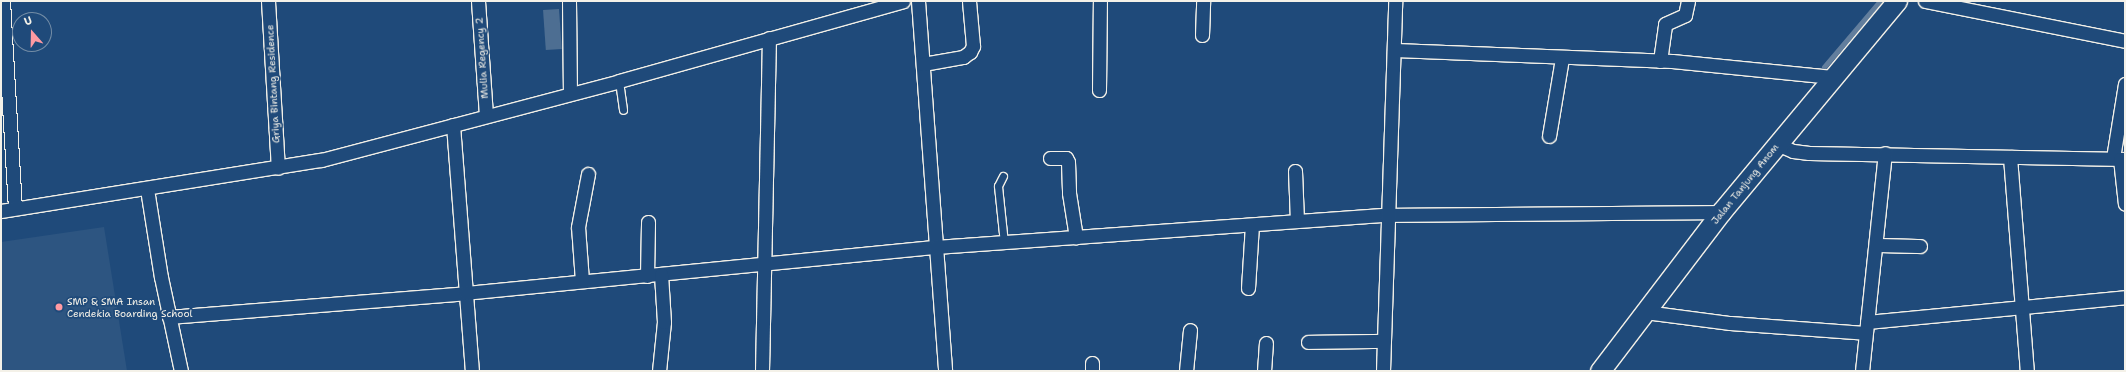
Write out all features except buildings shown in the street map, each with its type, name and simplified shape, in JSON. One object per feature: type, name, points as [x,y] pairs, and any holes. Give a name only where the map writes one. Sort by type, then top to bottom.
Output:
[{"type":"main road","name":"Jalan Tanjung Anom","points":[[1600,371],[1721,212],[1896,1]]},
{"type":"street","points":[[3,1],[15,208]]},
{"type":"street","name":"Griya Bintang Residence","points":[[268,1],[278,168]]},
{"type":"street","name":"Mulia Regency 2","points":[[478,1],[486,115]]},
{"type":"street","points":[[570,1],[570,92]]},
{"type":"street","points":[[1,211],[322,160],[570,92],[619,81],[903,1]]},
{"type":"street","points":[[918,1],[945,371]]},
{"type":"street","points":[[923,64],[963,57],[970,52],[973,46],[969,1]]},
{"type":"street","points":[[1099,90],[1100,1]]},
{"type":"street","points":[[1202,35],[1203,1]]},
{"type":"street","points":[[1383,371],[1386,215],[1395,50],[1395,1]]},
{"type":"street","points":[[1660,61],[1665,24],[1685,15],[1688,1]]},
{"type":"street","points":[[1925,1],[2125,41]]},
{"type":"street","points":[[762,371],[769,38]]},
{"type":"street","points":[[1395,50],[1660,61],[1832,77]]},
{"type":"street","points":[[1549,136],[1562,58]]},
{"type":"street","points":[[2125,84],[2120,158],[2125,204]]},
{"type":"street","points":[[453,124],[472,371]]},
{"type":"street","points":[[1777,144],[1793,151],[1809,153],[1885,153],[2010,157],[2120,158]]},
{"type":"street","points":[[1862,371],[1885,153]]},
{"type":"street","points":[[2010,157],[2027,371]]},
{"type":"street","points":[[1050,158],[1066,158],[1068,162],[1069,193],[1076,237]]},
{"type":"street","points":[[1295,171],[1297,221]]},
{"type":"street","points":[[582,281],[578,227],[588,174]]},
{"type":"street","points":[[147,189],[169,317],[181,371]]},
{"type":"street","points":[[169,317],[465,293],[1004,242],[1297,221],[1386,215],[1721,212]]},
{"type":"street","points":[[647,276],[648,222]]},
{"type":"street","points":[[1248,288],[1252,225]]},
{"type":"street","points":[[1876,245],[1920,246]]},
{"type":"street","points":[[659,371],[664,322],[661,274]]},
{"type":"street","points":[[1645,312],[1730,323],[1866,327],[2021,306],[2125,296]]},
{"type":"street","points":[[1186,371],[1190,330]]},
{"type":"street","points":[[1308,342],[1384,341]]},
{"type":"street","points":[[1264,371],[1266,342]]},
{"type":"lane","points":[[619,81],[623,110]]},
{"type":"lane","points":[[1003,176],[998,190],[1004,242]]},
{"type":"shaded area","name":"SMP & SMA Insan Cendekia Boarding School","points":[[104,227],[127,371],[1,371],[1,242]]},
{"type":"waterway","points":[[1824,67],[1880,1]]},
{"type":"place","name":"SMP & SMA Insan Cendekia Boarding School","points":[[59,307]]}]
